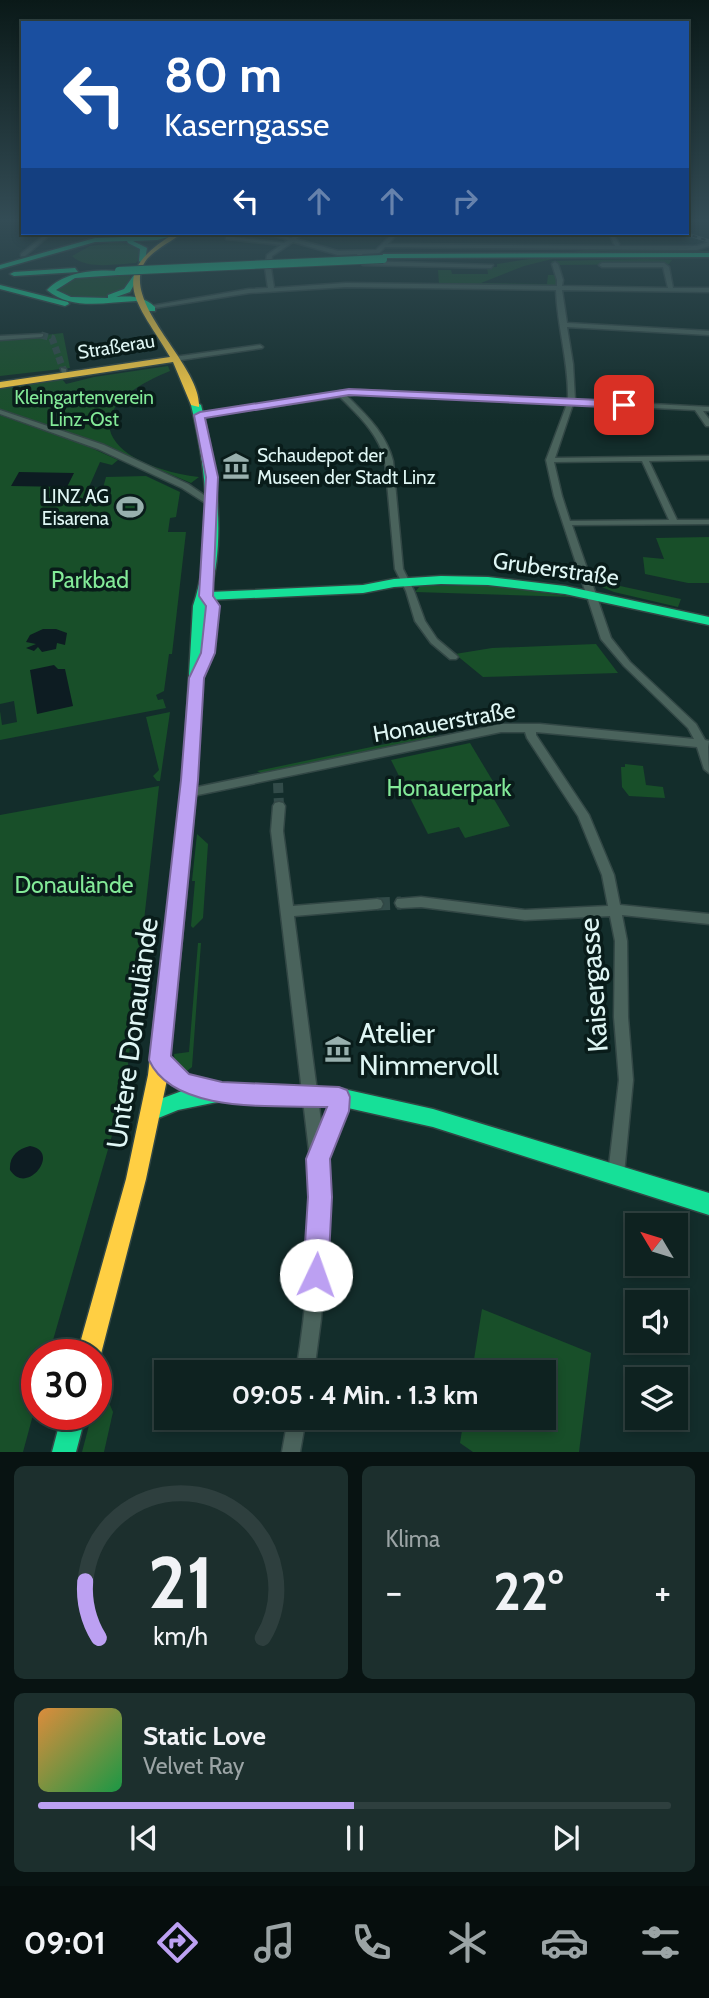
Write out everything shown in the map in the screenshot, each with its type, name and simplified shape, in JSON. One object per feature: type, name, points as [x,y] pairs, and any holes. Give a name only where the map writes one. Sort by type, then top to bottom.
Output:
[{"type":"main road","points":[[25,287],[68,305],[135,307],[145,303]]},
{"type":"main road","points":[[53,287],[51,289],[55,295],[67,299],[145,303]]},
{"type":"main road","points":[[100,300],[127,290],[129,287]]},
{"type":"main road","name":"Untere Donaulände","points":[[93,1339],[151,1112],[160,1060],[188,793],[198,672],[195,654],[199,606],[206,592],[213,503],[212,477],[200,415],[159,332],[160,327],[145,303],[145,287]]},
{"type":"main road","points":[[145,303],[146,287]]},
{"type":"main road","name":"Straßerau","points":[[0,385],[64,372],[175,360]]},
{"type":"main road","name":"Gruberstraße","points":[[206,592],[488,581],[590,595],[709,621]]},
{"type":"main road","points":[[160,1060],[183,1082],[222,1093]]},
{"type":"main road","points":[[151,1112],[176,1101],[222,1093],[339,1097],[433,1118],[709,1204]]},
{"type":"main road","points":[[64,1452],[70,1430]]},
{"type":"street","points":[[145,303],[313,287]]},
{"type":"street","points":[[471,287],[709,290]]},
{"type":"street","points":[[559,288],[570,364],[572,402],[550,460],[567,523],[590,595],[611,646],[692,726],[705,744],[709,769]]},
{"type":"street","points":[[563,325],[709,332]]},
{"type":"street","points":[[0,338],[41,335]]},
{"type":"street","points":[[175,360],[260,347]]},
{"type":"street","points":[[340,393],[376,432],[386,450],[399,583],[426,631],[453,657]]},
{"type":"street","points":[[200,415],[340,393],[438,394],[709,409]]},
{"type":"street","points":[[697,408],[709,424]]},
{"type":"street","points":[[0,412],[74,436],[185,486],[213,503]]},
{"type":"street","points":[[550,460],[709,458]]},
{"type":"street","points":[[645,460],[674,522]]},
{"type":"street","points":[[185,486],[201,484],[212,477]]},
{"type":"street","points":[[567,523],[709,522]]},
{"type":"street","name":"Honauerstraße","points":[[188,793],[277,780],[491,730],[530,728],[705,744]]},
{"type":"street","name":"Kaisergasse","points":[[530,728],[531,735],[583,815],[608,875],[615,911],[622,959],[621,1017],[626,1080],[616,1174]]},
{"type":"street","points":[[279,806],[277,831],[318,1159],[320,1197],[313,1327],[307,1360]]},
{"type":"street","points":[[401,903],[421,902],[525,915],[615,911],[709,919]]},
{"type":"street","points":[[287,911],[377,904]]},
{"type":"street","points":[[318,1159],[338,1111],[339,1097]]},
{"type":"street","points":[[291,1452],[295,1430]]},
{"type":"green space","points":[[57,287],[125,287],[111,296],[88,299],[56,290]]},
{"type":"green space","points":[[63,333],[70,368],[0,376],[0,340]]},
{"type":"green space","name":"Kleingartenverein Linz-Ost","points":[[168,366],[170,371],[137,387],[118,404],[110,421],[112,436],[124,450],[143,462],[168,471],[199,477],[191,483],[91,441],[0,409],[0,387],[62,379],[66,384]]},
{"type":"green space","name":"Parkbad","points":[[0,415],[118,460],[112,465],[100,462],[89,487],[103,488],[106,477],[146,476],[180,492],[176,517],[170,518],[168,532],[186,532],[172,654],[169,654],[164,691],[156,695],[158,700],[163,699],[166,708],[0,740],[0,711],[2,725],[17,722],[14,701],[0,704]]},
{"type":"green space","points":[[709,537],[709,583],[688,583],[645,574],[643,557],[664,559],[656,538]]},
{"type":"green space","points":[[420,586],[496,586],[574,597],[415,592]]},
{"type":"green space","points":[[599,586],[620,586],[681,599],[678,607]]},
{"type":"green space","points":[[596,644],[618,673],[483,677],[455,654],[492,648]]},
{"type":"green space","points":[[170,712],[160,781],[157,781],[153,776],[159,770],[146,717]]},
{"type":"green space","points":[[433,734],[435,736],[432,738],[261,773],[257,771]]},
{"type":"green space","name":"Honauerpark","points":[[470,743],[500,793],[492,796],[510,826],[465,838],[459,827],[428,834],[391,760]]},
{"type":"green space","points":[[625,764],[643,766],[646,785],[663,787],[665,798],[629,796],[622,787],[621,767],[625,767]]},
{"type":"green space","name":"Donaulände","points":[[159,786],[127,1073],[113,1132],[53,1339],[21,1339],[21,1430],[29,1430],[23,1452],[0,1452],[0,815]]},
{"type":"green space","points":[[197,834],[208,844],[203,918],[193,928],[195,881],[192,881]]},
{"type":"green space","points":[[198,943],[201,943],[192,1067],[182,1075],[175,1066],[174,1054],[189,1052]]},
{"type":"green space","points":[[482,1309],[591,1353],[579,1452],[473,1452],[460,1443],[462,1430],[556,1430],[556,1360],[474,1360]]},
{"type":"green space","points":[[88,1430],[109,1430],[104,1452],[82,1452]]},
{"type":"shaded area","points":[[19,472],[74,473],[67,487],[11,486]]},
{"type":"shaded area","points":[[43,629],[56,629],[67,633],[65,645],[57,643],[56,649],[42,652],[38,647],[34,651],[26,648],[36,644],[26,642],[30,635]]},
{"type":"shaded area","points":[[54,665],[58,669],[65,669],[73,706],[37,714],[30,670]]},
{"type":"shaded area","points":[[30,1146],[39,1150],[43,1156],[42,1163],[32,1176],[17,1177],[10,1170],[11,1161],[18,1151]]},
{"type":"tunnel","points":[[41,335],[52,338],[63,369]]},
{"type":"tunnel","points":[[278,783],[279,806]]},
{"type":"tunnel","points":[[377,904],[401,903]]},
{"type":"traffic: fast","points":[[0,287],[65,304]]},
{"type":"traffic: fast","points":[[55,287],[51,290],[70,299],[136,299],[144,301],[152,309]]},
{"type":"traffic: fast","points":[[111,297],[129,287]]},
{"type":"traffic: fast","points":[[173,938],[190,780],[199,606],[210,562],[209,478],[196,405]]},
{"type":"traffic: fast","points":[[206,596],[363,589],[394,583],[441,580],[488,581],[565,590],[709,621]]},
{"type":"traffic: fast","points":[[160,1060],[183,1082],[214,1091]]},
{"type":"traffic: fast","points":[[151,1112],[176,1101],[222,1092],[339,1097],[433,1118],[709,1204]]},
{"type":"traffic: fast","points":[[64,1452],[70,1430]]},
{"type":"traffic: slow","points":[[137,287],[147,312],[181,368],[196,405]]},
{"type":"traffic: slow","points":[[0,385],[174,359]]},
{"type":"traffic: slow","points":[[198,672],[208,653],[213,606],[206,596]]},
{"type":"traffic: slow","points":[[93,1339],[136,1179],[158,1075],[173,938]]},
{"type":"place","name":"Schaudepot der Museen der Stadt Linz","points":[[236,466]]},
{"type":"place","name":"LINZ AG Eisarena","points":[[130,507]]},
{"type":"place","name":"Atelier Nimmervoll","points":[[338,1049]]},
{"type":"route","points":[[316,1275],[320,1197],[318,1159],[338,1111],[339,1097],[222,1093],[183,1082],[160,1060],[190,780],[197,678],[208,653],[213,606],[206,596],[213,503],[212,477],[200,415],[349,392],[624,405]]}]
